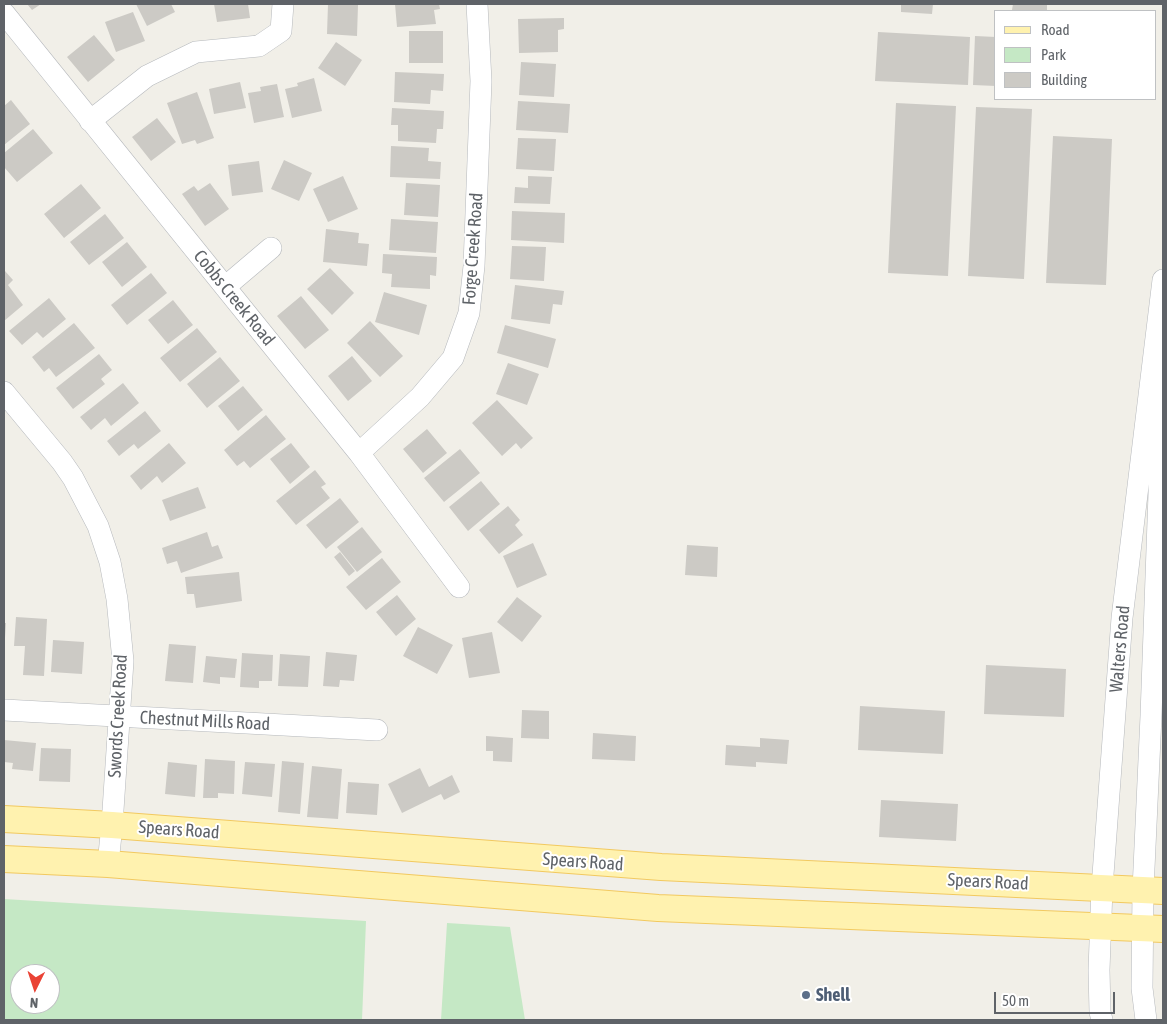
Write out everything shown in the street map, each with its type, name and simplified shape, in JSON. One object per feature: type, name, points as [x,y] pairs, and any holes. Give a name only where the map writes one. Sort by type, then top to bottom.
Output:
[{"type":"main road","name":"Spears Road","points":[[4,820],[112,825],[660,867],[1153,890]]},
{"type":"main road","points":[[4,859],[108,864],[658,908],[991,923],[1153,928]]},
{"type":"main road","points":[[658,908],[660,867]]},
{"type":"street","points":[[90,121],[147,76],[196,52],[259,46],[281,31],[283,4]]},
{"type":"street","name":"Forge Creek Road","points":[[359,453],[420,397],[452,358],[468,312],[474,266],[481,81],[477,4]]},
{"type":"street","name":"Cobbs Creek Road","points":[[4,13],[359,453],[459,587]]},
{"type":"street","points":[[225,287],[271,248]]},
{"type":"street","name":"Walters Road","points":[[1102,1020],[1099,978],[1100,926],[1122,618],[1163,280]]},
{"type":"street","name":"Walters Road","points":[[1146,1020],[1142,988],[1153,928],[1151,716],[1163,374]]},
{"type":"street","name":"Swords Creek Road","points":[[4,392],[68,470],[91,509],[110,562],[124,661],[108,864]]},
{"type":"street","name":"Chestnut Mills Road","points":[[4,710],[377,730]]},
{"type":"green space","points":[[4,899],[366,921],[362,1020],[4,1020]]},
{"type":"green space","points":[[447,923],[510,927],[525,1020],[441,1020]]},
{"type":"building","points":[[27,4],[41,4],[32,10]]},
{"type":"building","points":[[136,4],[171,4],[175,12],[147,26]]},
{"type":"building","points":[[214,4],[248,4],[250,18],[217,22]]},
{"type":"building","points":[[328,4],[358,5],[357,36],[327,34]]},
{"type":"building","points":[[395,4],[439,4],[440,9],[434,10],[436,24],[397,27]]},
{"type":"building","points":[[901,4],[933,4],[932,14],[901,12]]},
{"type":"building","points":[[1013,4],[1047,4],[1047,10],[1012,10]]},
{"type":"building","points":[[133,12],[145,41],[116,52],[105,22]]},
{"type":"building","points":[[564,18],[564,29],[558,30],[558,52],[519,53],[518,19]]},
{"type":"building","points":[[409,31],[443,31],[443,63],[409,63]]},
{"type":"building","points":[[878,32],[970,37],[968,85],[875,81]]},
{"type":"building","points":[[94,35],[115,60],[88,82],[67,57]]},
{"type":"building","points":[[975,36],[994,37],[994,86],[973,85]]},
{"type":"building","points":[[336,42],[362,60],[345,86],[318,68]]},
{"type":"building","points":[[521,62],[556,64],[554,97],[519,95]]},
{"type":"building","points":[[395,72],[444,74],[443,91],[431,90],[430,104],[394,102]]},
{"type":"building","points":[[314,78],[322,111],[292,118],[285,89],[298,86],[297,83]]},
{"type":"building","points":[[240,82],[246,108],[214,114],[209,89]]},
{"type":"building","points":[[277,84],[284,117],[254,123],[248,93],[261,91],[260,87]]},
{"type":"building","points":[[197,92],[214,138],[197,144],[195,140],[182,144],[167,103]]},
{"type":"building","points":[[11,100],[30,124],[4,145],[4,106]]},
{"type":"building","points":[[518,101],[570,104],[568,133],[516,130]]},
{"type":"building","points":[[896,103],[956,106],[948,276],[888,273]]},
{"type":"building","points":[[976,107],[1032,109],[1024,279],[968,276]]},
{"type":"building","points":[[392,108],[444,111],[443,129],[437,129],[436,143],[398,141],[398,125],[391,125]]},
{"type":"building","points":[[157,118],[176,142],[151,161],[132,137]]},
{"type":"building","points":[[33,129],[53,153],[17,182],[4,167],[4,153]]},
{"type":"building","points":[[1053,136],[1112,139],[1106,285],[1046,283]]},
{"type":"building","points":[[518,138],[556,139],[554,171],[516,169]]},
{"type":"building","points":[[391,146],[429,148],[428,161],[441,162],[440,179],[390,177]]},
{"type":"building","points":[[284,160],[312,173],[299,201],[271,189]]},
{"type":"building","points":[[259,161],[263,192],[232,196],[228,165]]},
{"type":"building","points":[[343,176],[358,209],[328,222],[313,189]]},
{"type":"building","points":[[528,176],[552,177],[550,204],[514,203],[515,187],[528,188]]},
{"type":"building","points":[[210,183],[229,209],[205,226],[182,194],[194,186],[198,191]]},
{"type":"building","points":[[406,183],[440,185],[438,217],[404,215]]},
{"type":"building","points":[[81,184],[101,208],[64,238],[44,214]]},
{"type":"building","points":[[512,211],[565,213],[564,243],[511,240]]},
{"type":"building","points":[[105,214],[124,238],[89,265],[70,242]]},
{"type":"building","points":[[391,219],[438,222],[436,253],[389,250]]},
{"type":"building","points":[[326,229],[359,233],[358,243],[369,244],[367,266],[323,262]]},
{"type":"building","points":[[127,242],[147,267],[122,287],[102,262]]},
{"type":"building","points":[[512,246],[546,247],[544,281],[510,279]]},
{"type":"building","points":[[383,254],[437,257],[436,276],[430,275],[430,289],[391,287],[392,274],[382,273]]},
{"type":"building","points":[[330,268],[354,293],[332,315],[307,289]]},
{"type":"building","points":[[4,272],[13,280],[8,285],[23,305],[4,321]]},
{"type":"building","points":[[151,273],[167,293],[127,325],[111,305]]},
{"type":"building","points":[[515,285],[564,291],[562,305],[553,304],[550,324],[511,319]]},
{"type":"building","points":[[384,292],[427,305],[419,335],[375,322]]},
{"type":"building","points":[[301,296],[329,330],[305,349],[277,316]]},
{"type":"building","points":[[49,298],[66,319],[43,338],[37,332],[22,345],[9,331]]},
{"type":"building","points":[[173,300],[193,325],[168,344],[148,320]]},
{"type":"building","points":[[370,321],[403,356],[380,377],[347,343]]},
{"type":"building","points":[[74,323],[95,348],[56,377],[49,368],[44,372],[32,357]]},
{"type":"building","points":[[505,325],[556,339],[548,368],[497,353]]},
{"type":"building","points":[[197,328],[217,352],[180,382],[160,358]]},
{"type":"building","points":[[99,354],[112,370],[101,379],[105,384],[73,409],[56,388]]},
{"type":"building","points":[[352,356],[372,381],[348,401],[328,376]]},
{"type":"building","points":[[220,357],[240,381],[207,408],[187,384]]},
{"type":"building","points":[[508,363],[539,374],[527,405],[496,394]]},
{"type":"building","points":[[123,383],[139,403],[111,426],[105,418],[91,430],[80,417]]},
{"type":"building","points":[[243,386],[263,410],[238,431],[218,406]]},
{"type":"building","points":[[497,400],[533,438],[521,449],[516,443],[502,456],[472,423]]},
{"type":"building","points":[[145,411],[161,431],[138,449],[134,444],[119,456],[107,441]]},
{"type":"building","points":[[266,415],[286,439],[250,468],[244,461],[237,466],[224,450]]},
{"type":"building","points":[[427,429],[447,453],[423,473],[403,449]]},
{"type":"building","points":[[169,443],[186,463],[162,483],[157,476],[141,490],[130,476]]},
{"type":"building","points":[[291,443],[310,467],[290,484],[270,459]]},
{"type":"building","points":[[460,449],[480,473],[444,502],[424,478]]},
{"type":"building","points":[[315,470],[326,484],[321,487],[330,498],[296,525],[276,501]]},
{"type":"building","points":[[481,481],[500,504],[468,531],[449,507]]},
{"type":"building","points":[[198,487],[206,508],[170,521],[162,500]]},
{"type":"building","points":[[340,498],[359,522],[326,549],[306,525]]},
{"type":"building","points":[[508,506],[520,520],[515,525],[523,535],[499,554],[479,530]]},
{"type":"building","points":[[362,527],[382,552],[357,572],[337,547]]},
{"type":"building","points":[[207,532],[212,547],[218,545],[223,558],[181,573],[177,561],[167,564],[162,548]]},
{"type":"building","points":[[533,543],[547,575],[517,588],[503,556]]},
{"type":"building","points":[[687,545],[718,547],[717,577],[685,575]]},
{"type":"building","points":[[340,552],[355,571],[349,576],[334,557]]},
{"type":"building","points":[[382,558],[401,582],[366,610],[346,587]]},
{"type":"building","points":[[239,572],[242,601],[196,608],[194,594],[187,594],[185,577]]},
{"type":"building","points":[[397,595],[416,619],[396,636],[376,612]]},
{"type":"building","points":[[517,597],[542,616],[522,642],[497,622]]},
{"type":"building","points":[[16,617],[47,619],[44,676],[23,675],[25,646],[14,646]]},
{"type":"building","points":[[4,623],[6,623],[5,638],[4,638]]},
{"type":"building","points":[[418,627],[453,645],[437,674],[403,656]]},
{"type":"building","points":[[492,632],[500,673],[469,678],[462,638]]},
{"type":"building","points":[[53,640],[84,642],[82,674],[51,672]]},
{"type":"building","points":[[169,644],[196,646],[193,683],[165,681]]},
{"type":"building","points":[[326,652],[357,655],[354,681],[340,680],[339,687],[323,686]]},
{"type":"building","points":[[242,653],[273,655],[272,681],[259,681],[259,688],[240,687]]},
{"type":"building","points":[[280,654],[310,656],[308,687],[278,686]]},
{"type":"building","points":[[206,656],[237,659],[235,678],[220,677],[220,684],[203,682]]},
{"type":"building","points":[[986,665],[1066,669],[1064,717],[984,714]]},
{"type":"building","points":[[860,706],[945,711],[943,754],[858,750]]},
{"type":"building","points":[[522,710],[549,711],[549,739],[521,738]]},
{"type":"building","points":[[593,733],[636,736],[635,761],[592,759]]},
{"type":"building","points":[[486,736],[513,738],[512,762],[493,761],[493,751],[486,751]]},
{"type":"building","points":[[760,738],[789,740],[787,764],[756,762],[756,767],[725,765],[726,745],[760,747]]},
{"type":"building","points":[[4,740],[36,743],[33,771],[12,769],[13,763],[4,762]]},
{"type":"building","points":[[41,748],[71,749],[70,782],[39,781]]},
{"type":"building","points":[[205,759],[235,761],[234,794],[218,793],[218,798],[203,798]]},
{"type":"building","points":[[282,761],[304,763],[300,814],[278,812]]},
{"type":"building","points":[[168,762],[197,765],[195,797],[165,794]]},
{"type":"building","points":[[245,762],[275,764],[272,797],[242,794]]},
{"type":"building","points":[[312,766],[342,769],[338,819],[307,817]]},
{"type":"building","points":[[420,768],[429,787],[452,775],[460,792],[444,800],[441,794],[402,813],[388,784]]},
{"type":"building","points":[[348,782],[379,784],[377,815],[346,813]]},
{"type":"building","points":[[881,800],[958,804],[956,841],[879,837]]},
{"type":"place","name":"Shell","points":[[806,995]]}]
